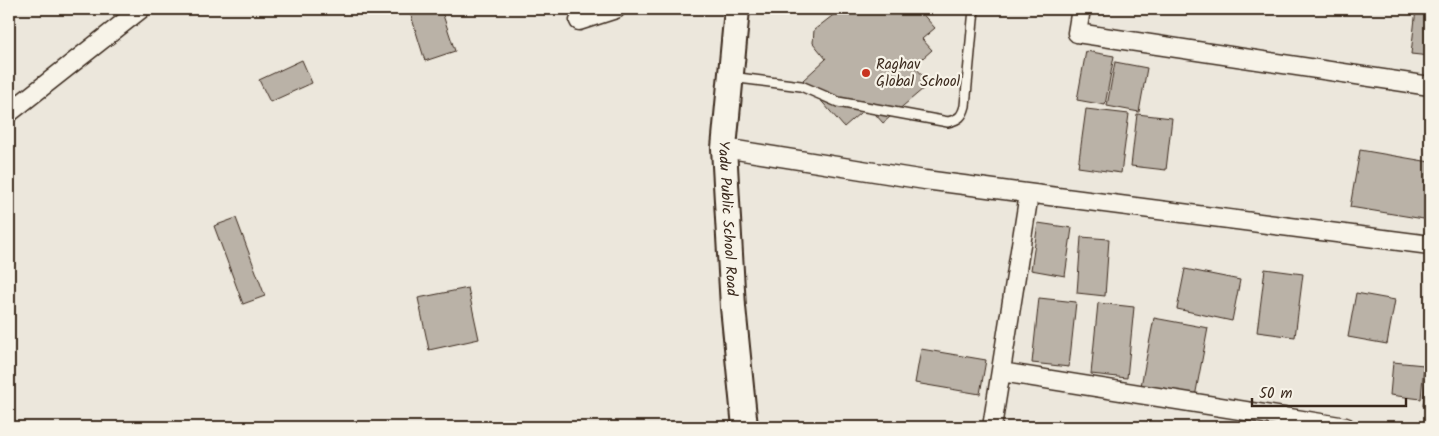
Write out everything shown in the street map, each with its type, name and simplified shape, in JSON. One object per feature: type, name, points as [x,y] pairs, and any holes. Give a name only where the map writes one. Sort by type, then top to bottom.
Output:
[{"type":"street","points":[[9,113],[141,9]]},
{"type":"street","points":[[579,21],[616,9]]},
{"type":"street","name":"Yadu Public School Road","points":[[737,9],[724,148],[733,307],[745,427]]},
{"type":"street","points":[[1081,9],[1077,33],[1430,86]]},
{"type":"street","points":[[724,148],[925,180],[1430,245]]},
{"type":"street","points":[[992,427],[1029,194]]},
{"type":"street","points":[[1001,372],[1346,427]]},
{"type":"lane","points":[[731,77],[801,86],[832,100],[851,105],[948,122],[959,119],[963,114],[965,106],[974,9]]},
{"type":"building","points":[[409,9],[441,9],[455,51],[425,61]]},
{"type":"building","name":"Raghav Global School","points":[[841,9],[918,9],[935,28],[922,39],[932,50],[914,66],[930,83],[883,123],[868,106],[844,127],[803,80],[826,59],[813,43],[814,30]]},
{"type":"building","points":[[1416,9],[1430,9],[1430,56],[1411,54]]},
{"type":"building","points":[[1086,51],[1114,56],[1105,105],[1077,100]]},
{"type":"building","points":[[302,60],[312,83],[270,102],[259,80]]},
{"type":"building","points":[[1115,62],[1147,68],[1139,112],[1107,106]]},
{"type":"building","points":[[1086,109],[1129,114],[1121,173],[1078,167]]},
{"type":"building","points":[[1137,114],[1172,118],[1166,170],[1131,166]]},
{"type":"building","points":[[1360,150],[1430,162],[1430,220],[1350,207]]},
{"type":"building","points":[[236,218],[265,296],[243,304],[214,226]]},
{"type":"building","points":[[1038,223],[1072,228],[1065,276],[1031,270]]},
{"type":"building","points":[[1081,237],[1109,239],[1105,296],[1077,293]]},
{"type":"building","points":[[1185,269],[1240,280],[1232,321],[1177,309]]},
{"type":"building","points":[[1265,269],[1303,274],[1295,337],[1257,332]]},
{"type":"building","points":[[468,288],[479,339],[429,350],[418,298]]},
{"type":"building","points":[[1356,293],[1395,300],[1387,344],[1348,337]]},
{"type":"building","points":[[1039,298],[1076,302],[1069,367],[1032,363]]},
{"type":"building","points":[[1098,303],[1134,307],[1127,378],[1091,374]]},
{"type":"building","points":[[1154,318],[1208,328],[1195,397],[1141,386]]},
{"type":"building","points":[[921,349],[986,360],[980,394],[915,383]]},
{"type":"building","points":[[1393,362],[1424,365],[1421,399],[1390,395]]},
{"type":"building","points":[[1427,365],[1430,365],[1430,407],[1423,406]]},
{"type":"place","name":"Raghav Global School","points":[[866,73]]}]
